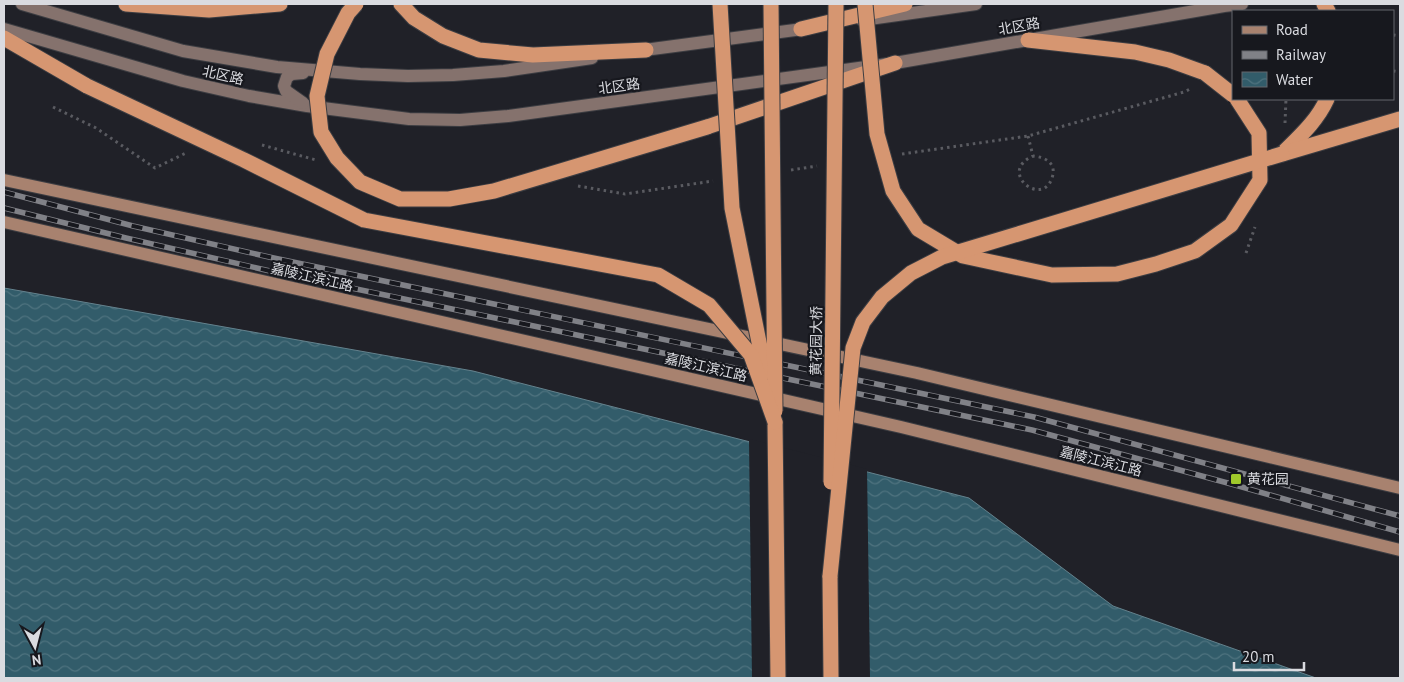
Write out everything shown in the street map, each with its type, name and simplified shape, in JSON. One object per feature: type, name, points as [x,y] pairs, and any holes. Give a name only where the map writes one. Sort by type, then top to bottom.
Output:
[{"type":"highway","points":[[126,4],[209,10],[280,4]]},
{"type":"highway","points":[[356,4],[348,13],[327,54],[317,96],[321,132],[337,158],[360,182],[400,200],[449,199],[494,191],[708,127],[895,63]]},
{"type":"highway","points":[[400,4],[414,18],[443,36],[479,50],[533,55],[646,50]]},
{"type":"highway","points":[[720,4],[732,208],[775,422]]},
{"type":"highway","points":[[771,4],[778,678]]},
{"type":"highway","name":"黄花园大桥","points":[[831,678],[830,576],[836,4]]},
{"type":"highway","points":[[865,4],[877,134],[893,191],[918,229],[963,256],[1052,275],[1117,274],[1195,251],[1231,225],[1260,180],[1259,133],[1238,100]]},
{"type":"highway","points":[[801,30],[905,4]]},
{"type":"highway","points":[[4,38],[87,86],[244,160],[364,220],[658,275],[709,305],[751,355],[775,422]]},
{"type":"highway","points":[[1028,40],[1135,52],[1169,60],[1205,73],[1232,94]]},
{"type":"highway","points":[[1282,154],[1312,123],[1321,112],[1327,100]]},
{"type":"highway","points":[[830,576],[853,348],[863,322],[882,297],[911,273],[942,256],[1400,119]]},
{"type":"main road","name":"北区路","points":[[22,4],[183,51],[277,67],[408,76],[504,72],[646,50],[801,30],[976,4]]},
{"type":"main road","name":"北区路","points":[[4,29],[183,81],[248,96],[307,106],[409,119],[460,120],[508,116],[895,63],[1242,4]]},
{"type":"main road","points":[[307,106],[286,91],[284,81],[287,77],[299,73],[360,74]]},
{"type":"main road","points":[[4,180],[917,372],[1400,488]]},
{"type":"main road","name":"嘉陵江滨江路","points":[[4,222],[900,427],[1400,550]]},
{"type":"path","points":[[53,107],[96,128]]},
{"type":"path","points":[[1028,136],[1033,156]]},
{"type":"path","points":[[1033,156],[1042,156],[1053,168],[1050,184],[1035,190],[1027,187],[1019,174],[1021,166],[1026,159],[1033,156]]},
{"type":"water","points":[[4,288],[473,371],[969,498],[1113,606],[1316,678],[4,678]]},
{"type":"pier","points":[[749,439],[867,469],[870,678],[752,678]]},
{"type":"railway","points":[[4,192],[133,226],[269,257],[1034,417],[1400,516]]},
{"type":"railway","points":[[4,208],[270,271],[1032,430],[1400,532]]},
{"type":"place","name":"黄花园","points":[[1236,479]]}]
